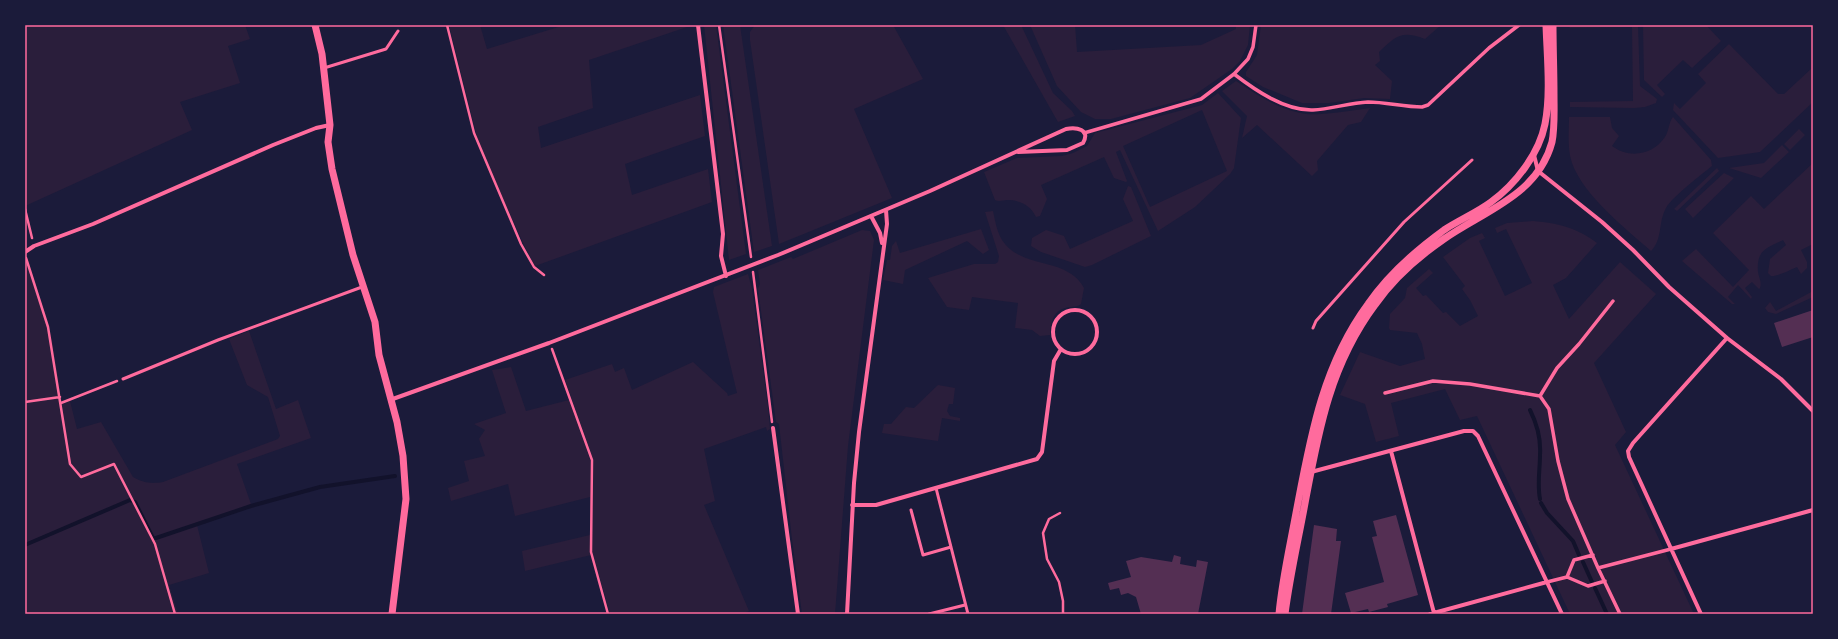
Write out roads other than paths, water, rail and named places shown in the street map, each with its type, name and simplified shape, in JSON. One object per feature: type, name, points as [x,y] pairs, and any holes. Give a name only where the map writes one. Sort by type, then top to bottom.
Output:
[{"type":"street","points":[[315,25],[324,68],[330,125],[328,142],[332,169],[353,255],[375,322],[379,355],[400,437],[406,491],[392,614]]},
{"type":"street","points":[[698,25],[722,234],[722,262],[726,276]]},
{"type":"street","points":[[390,400],[549,343],[726,276],[886,210],[1018,152],[1066,129],[1077,128],[1084,132],[1196,101],[1234,74],[1250,54],[1256,25]]},
{"type":"street","points":[[1234,74],[1268,96],[1300,108],[1330,108],[1372,102],[1422,107],[1428,105],[1489,48],[1519,25]]},
{"type":"street","points":[[1279,614],[1313,426],[1330,371],[1351,330],[1368,303],[1394,272],[1441,232],[1499,196],[1514,182],[1533,152],[1543,131],[1546,114],[1546,25]]},
{"type":"street","points":[[1285,614],[1310,472],[1328,398],[1335,377],[1352,341],[1375,304],[1398,277],[1425,253],[1465,225],[1512,198],[1529,184],[1538,171],[1549,150],[1554,128],[1553,25]]},
{"type":"street","points":[[25,253],[34,246],[93,224],[273,145],[316,128],[330,125]]},
{"type":"street","points":[[1018,152],[1071,149],[1083,143],[1085,137],[1084,132]]},
{"type":"street","points":[[1533,152],[1538,171],[1602,222],[1633,250],[1669,287],[1727,338],[1781,379],[1813,411]]},
{"type":"street","points":[[847,614],[852,505],[859,432],[882,247],[888,215],[886,210]]},
{"type":"street","points":[[871,216],[880,233],[882,247]]},
{"type":"street","points":[[1540,396],[1557,368],[1579,344],[1613,301]]},
{"type":"street","points":[[1074,310],[1083,311],[1090,315],[1097,328],[1096,338],[1092,346],[1079,353],[1070,353],[1061,349],[1056,342],[1053,332],[1058,318],[1065,312],[1074,310]]},
{"type":"street","points":[[1701,614],[1628,457],[1629,448],[1727,338]]},
{"type":"street","points":[[852,505],[876,505],[1031,462],[1042,452],[1054,361],[1061,349]]},
{"type":"street","points":[[1384,393],[1433,381],[1470,384],[1540,396],[1549,409],[1558,461],[1568,499],[1620,614]]},
{"type":"street","points":[[772,428],[798,614]]},
{"type":"street","points":[[1310,472],[1464,430],[1476,433],[1562,614]]},
{"type":"street","points":[[1390,451],[1433,614],[1567,577],[1588,586],[1604,581]]},
{"type":"street","points":[[1598,568],[1813,510]]},
{"type":"street","points":[[1567,577],[1574,560],[1593,555]]},
{"type":"lane","points":[[324,68],[386,49],[398,31]]},
{"type":"lane","points":[[1313,328],[1316,321],[1404,222],[1472,160]]},
{"type":"lane","points":[[123,379],[218,340],[364,286]]},
{"type":"lane","points":[[936,488],[968,614]]},
{"type":"lane","points":[[911,510],[923,555],[951,546]]},
{"type":"lane","points":[[930,614],[965,605]]},
{"type":"waterway","points":[[1530,410],[1537,426],[1540,444],[1540,499]]},
{"type":"waterway","points":[[25,545],[130,500],[135,502],[153,538],[156,538],[251,506],[320,487],[395,476]]},
{"type":"waterway","points":[[1541,503],[1547,513],[1573,541],[1579,555]]},
{"type":"waterway","points":[[1583,562],[1592,582]]},
{"type":"waterway","points":[[1595,588],[1607,614]]}]
